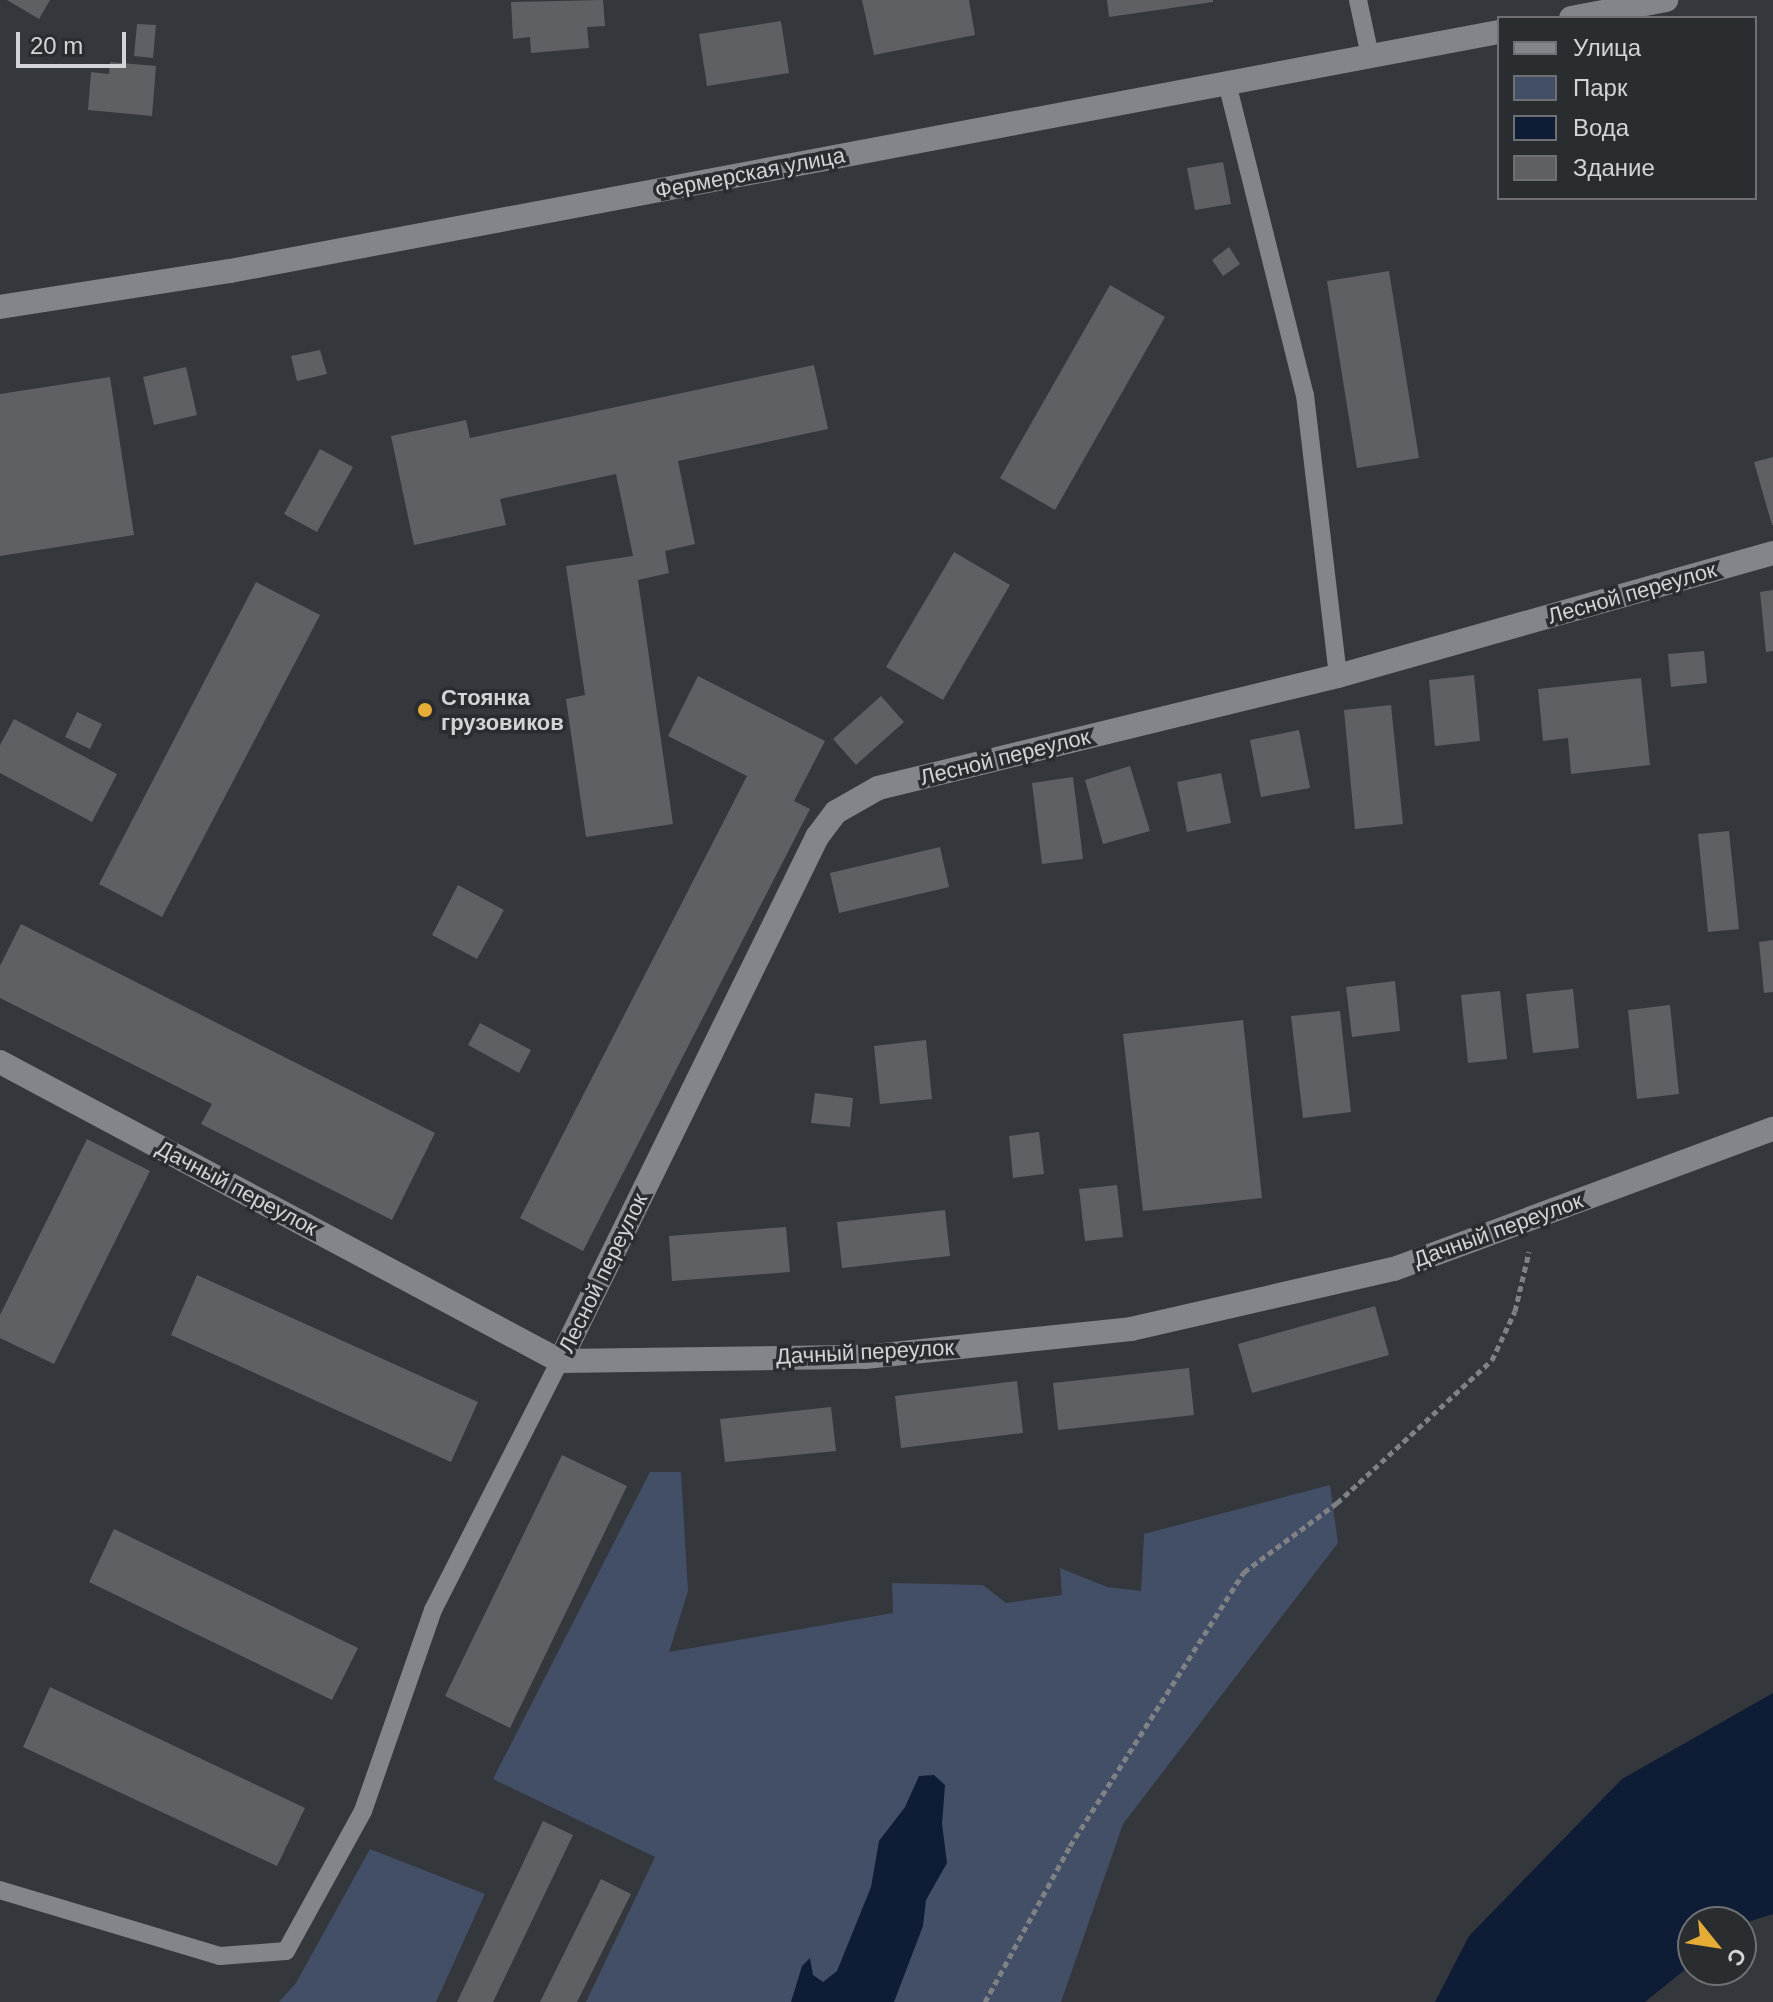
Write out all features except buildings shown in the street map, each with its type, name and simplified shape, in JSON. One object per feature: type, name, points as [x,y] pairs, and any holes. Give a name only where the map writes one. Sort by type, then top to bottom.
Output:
[{"type":"street","points":[[1576,16],[1601,6],[1666,0]]},
{"type":"street","name":"Фермерская улица","points":[[0,307],[246,268],[1497,32]]},
{"type":"street","name":"Лесной переулок","points":[[560,1361],[817,837],[836,812],[878,788],[1338,676],[1773,553]]},
{"type":"street","name":"Дачный переулок","points":[[0,1062],[560,1361],[865,1357],[1131,1329],[1394,1269],[1773,1129]]},
{"type":"lane","points":[[1358,0],[1370,56]]},
{"type":"lane","points":[[1227,83],[1305,395],[1338,676]]},
{"type":"lane","points":[[0,1890],[220,1956],[286,1951],[363,1811],[433,1610],[560,1361]]},
{"type":"path","points":[[985,2002],[1070,1846],[1244,1572],[1337,1503],[1492,1360],[1515,1311],[1537,1216]]},
{"type":"green space","points":[[650,1472],[681,1472],[688,1591],[669,1652],[893,1613],[892,1583],[983,1585],[1006,1603],[1062,1595],[1060,1568],[1107,1587],[1141,1591],[1144,1534],[1330,1485],[1338,1543],[1123,1824],[1061,2002],[586,2002],[655,1857],[493,1779]]},
{"type":"green space","points":[[370,1849],[485,1894],[436,2002],[279,2002],[296,1983]]},
{"type":"water","points":[[1773,1693],[1773,1914],[1757,1919],[1757,1906],[1677,1906],[1677,1976],[1645,2002],[1435,2002],[1469,1936],[1622,1779]]},
{"type":"water","points":[[934,1775],[945,1785],[942,1824],[947,1863],[926,1900],[923,1926],[894,2002],[791,2002],[802,1966],[810,1958],[813,1975],[823,1982],[837,1971],[871,1887],[879,1841],[905,1807],[919,1776]]},
{"type":"place","name":"Стоянка грузовиков","points":[[425,710]]}]
